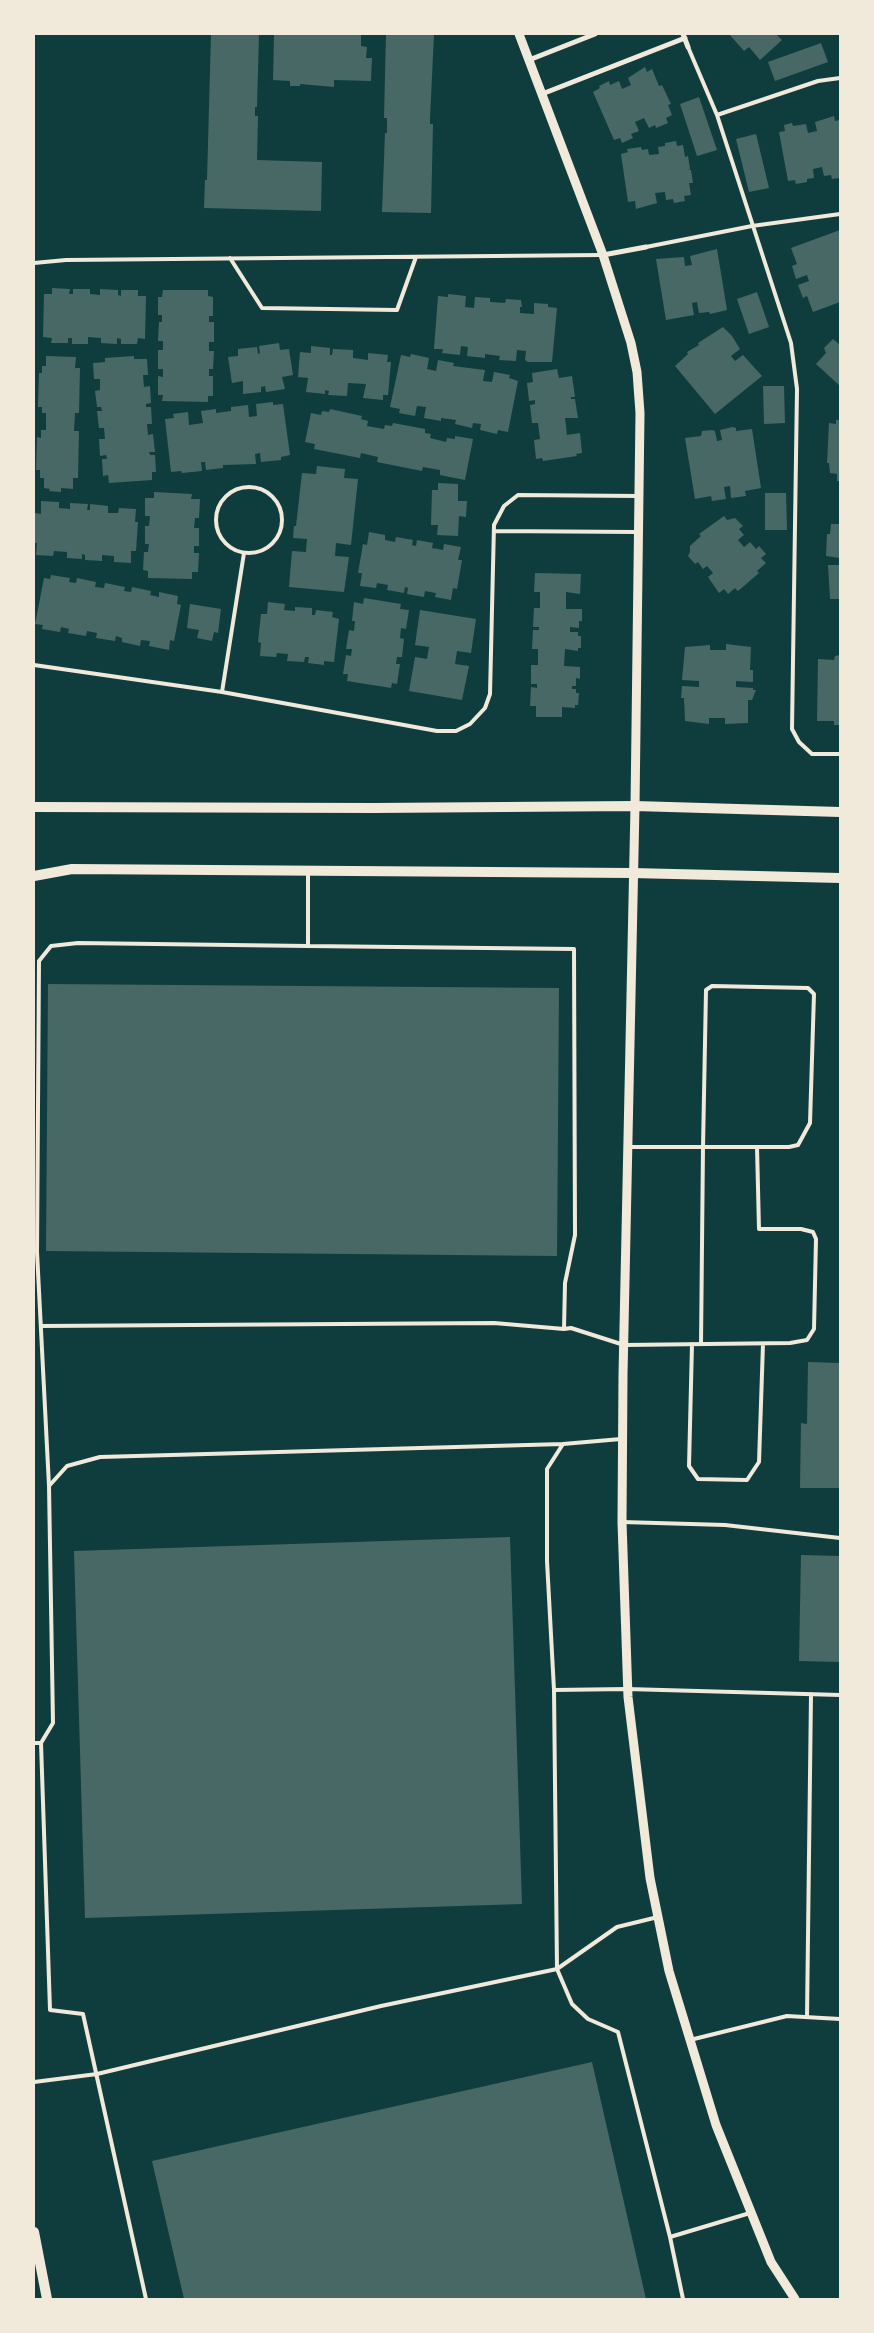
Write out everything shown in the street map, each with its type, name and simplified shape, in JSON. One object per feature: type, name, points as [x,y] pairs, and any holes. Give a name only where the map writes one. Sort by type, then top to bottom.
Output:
[{"type":"main road","points":[[34,807],[374,808],[635,806],[840,812]]},
{"type":"main road","points":[[34,876],[72,869],[632,873],[840,878]]},
{"type":"main road","points":[[34,2232],[47,2299]]},
{"type":"street","points":[[519,34],[603,255],[631,343],[637,372],[640,413],[622,1522],[628,1689],[650,1878],[669,1971],[716,2125],[770,2262],[795,2299]]},
{"type":"street","points":[[529,60],[595,34]]},
{"type":"street","points":[[542,94],[684,36],[688,47]]},
{"type":"street","points":[[603,255],[646,247]]},
{"type":"lane","points":[[688,47],[717,114],[791,343],[797,389],[792,729],[799,742],[812,754],[840,754]]},
{"type":"lane","points":[[717,114],[818,81],[840,78]]},
{"type":"lane","points":[[646,247],[752,226],[840,214]]},
{"type":"lane","points":[[34,263],[66,260],[603,255]]},
{"type":"lane","points":[[230,258],[262,308],[397,310],[416,257]]},
{"type":"lane","points":[[244,487],[263,490],[277,502],[282,520],[277,538],[262,550],[244,553],[226,545],[216,529],[217,510],[227,495],[244,487]]},
{"type":"lane","points":[[34,665],[222,692],[437,731],[456,731],[470,724],[485,708],[490,694],[494,525],[504,506],[518,495],[638,496]]},
{"type":"lane","points":[[494,531],[638,532]]},
{"type":"lane","points":[[222,692],[244,553]]},
{"type":"lane","points":[[308,871],[308,946]]},
{"type":"lane","points":[[146,2299],[83,2014],[50,2010],[41,1743],[53,1723],[49,1486],[37,1252],[39,961],[51,946],[78,943],[574,949],[575,1235],[565,1282],[564,1329]]},
{"type":"lane","points":[[627,1146],[703,1147],[757,1147],[798,1145],[810,1123],[814,994],[808,988],[712,986],[706,990],[703,1147],[701,1344]]},
{"type":"lane","points":[[41,1326],[494,1323],[571,1328],[624,1345],[763,1344],[807,1340],[814,1329],[816,1239],[813,1232],[801,1229],[759,1229],[757,1147]]},
{"type":"lane","points":[[692,1344],[689,1466],[698,1478],[747,1480],[759,1462],[763,1344]]},
{"type":"lane","points":[[49,1486],[67,1466],[100,1457],[564,1444],[623,1439]]},
{"type":"lane","points":[[564,1444],[547,1469],[547,1561],[554,1690],[557,1969],[572,2004],[588,2019],[618,2032],[670,2237],[683,2299]]},
{"type":"lane","points":[[622,1522],[725,1525],[840,1538]]},
{"type":"lane","points":[[554,1690],[628,1689],[840,1694]]},
{"type":"lane","points":[[807,2017],[811,1694]]},
{"type":"lane","points":[[34,1743],[41,1743]]},
{"type":"lane","points":[[34,2082],[97,2074],[381,2006],[557,1969],[617,1927],[658,1917]]},
{"type":"lane","points":[[690,2040],[787,2016],[840,2018]]},
{"type":"lane","points":[[670,2237],[751,2213]]},
{"type":"building","points":[[211,34],[259,34],[257,107],[255,107],[255,116],[258,116],[257,160],[322,162],[321,211],[204,208],[205,180],[207,180]]},
{"type":"building","points":[[274,34],[361,34],[361,46],[367,47],[366,58],[372,58],[371,81],[334,80],[334,87],[300,84],[300,86],[290,86],[290,81],[273,80]]},
{"type":"building","points":[[386,34],[434,34],[430,119],[430,124],[433,124],[431,213],[382,212],[385,133],[387,133],[387,118],[384,118]]},
{"type":"building","points":[[729,34],[776,34],[782,40],[760,60],[749,47],[744,51]]},
{"type":"building","points":[[821,43],[828,62],[775,81],[768,62]]},
{"type":"building","points":[[645,67],[647,72],[652,69],[659,86],[662,85],[671,104],[668,105],[672,115],[666,118],[668,123],[656,128],[655,125],[649,128],[644,118],[635,122],[639,131],[631,134],[633,138],[622,143],[620,138],[614,140],[593,92],[600,88],[599,86],[609,81],[610,85],[619,81],[622,89],[631,85],[628,78]]},
{"type":"building","points":[[699,97],[717,150],[697,156],[680,104]]},
{"type":"building","points":[[834,116],[835,121],[840,120],[840,178],[832,179],[831,175],[824,176],[822,167],[813,169],[814,178],[807,179],[807,182],[796,184],[795,180],[788,181],[779,132],[785,131],[784,125],[792,123],[793,126],[806,124],[808,133],[817,131],[815,122]]},
{"type":"building","points":[[756,134],[769,188],[749,192],[736,139]]},
{"type":"building","points":[[676,141],[677,146],[683,145],[685,157],[688,156],[690,169],[688,169],[691,170],[693,183],[689,183],[691,195],[684,196],[685,201],[674,203],[673,199],[666,200],[665,192],[655,193],[657,203],[636,209],[635,201],[628,202],[621,154],[628,152],[627,149],[641,147],[642,150],[648,149],[649,155],[659,154],[658,147],[665,146],[665,143]]},
{"type":"building","points":[[840,230],[840,302],[813,312],[807,296],[803,298],[798,285],[809,281],[807,275],[796,279],[792,266],[797,264],[791,248]]},
{"type":"building","points":[[717,249],[727,310],[710,314],[709,312],[699,313],[697,302],[692,303],[694,315],[666,320],[656,259],[684,257],[685,266],[692,265],[690,256]]},
{"type":"building","points":[[52,288],[70,289],[69,294],[73,294],[73,289],[90,289],[90,294],[100,295],[100,289],[118,290],[118,295],[121,296],[121,290],[138,290],[138,296],[146,296],[145,339],[138,338],[137,344],[121,344],[121,339],[117,338],[117,344],[101,343],[101,338],[88,337],[88,344],[72,344],[72,338],[68,338],[68,343],[51,343],[52,338],[43,337],[44,294],[52,294]]},
{"type":"building","points":[[163,290],[208,290],[208,296],[213,297],[213,316],[209,316],[209,322],[214,322],[214,342],[209,342],[209,351],[214,351],[213,369],[209,369],[209,376],[213,376],[213,396],[208,396],[208,402],[162,401],[163,395],[158,395],[158,376],[163,377],[163,369],[158,369],[158,350],[163,350],[163,341],[158,341],[159,322],[162,322],[162,315],[158,315],[158,297],[162,297]]},
{"type":"building","points":[[757,292],[769,327],[749,334],[737,299]]},
{"type":"building","points":[[448,294],[466,296],[465,307],[474,308],[475,297],[490,298],[490,302],[505,303],[506,299],[521,300],[522,307],[520,307],[520,313],[534,314],[534,303],[548,304],[548,307],[557,308],[552,362],[528,362],[525,360],[526,351],[517,350],[516,361],[499,360],[500,356],[485,354],[485,358],[467,356],[468,347],[461,346],[460,355],[442,353],[443,349],[434,349],[438,296],[448,297]]},
{"type":"building","points":[[723,327],[732,336],[740,349],[731,356],[735,361],[743,355],[762,376],[715,414],[675,366],[688,354],[687,352],[699,345],[698,343]]},
{"type":"building","points":[[833,339],[840,345],[840,386],[816,364],[826,353],[824,348]]},
{"type":"building","points":[[279,343],[280,350],[289,349],[293,375],[282,377],[285,389],[266,392],[265,386],[261,387],[261,392],[243,394],[243,381],[232,383],[228,357],[238,356],[238,349],[257,347],[258,354],[260,353],[259,346]]},
{"type":"building","points":[[311,346],[330,348],[330,355],[332,355],[333,349],[353,350],[353,358],[368,360],[368,353],[388,355],[387,362],[391,362],[388,395],[383,395],[383,400],[363,398],[366,384],[348,383],[347,396],[328,395],[329,391],[325,390],[325,394],[306,392],[308,378],[298,377],[300,352],[311,353]]},
{"type":"building","points":[[411,354],[429,358],[427,369],[436,371],[438,360],[454,363],[453,366],[485,370],[483,381],[492,382],[494,372],[510,375],[509,378],[518,381],[508,432],[498,430],[497,434],[480,430],[481,424],[473,423],[472,428],[455,424],[456,420],[441,418],[441,421],[424,418],[426,407],[417,406],[415,416],[399,413],[400,409],[390,407],[401,355],[410,357]]},
{"type":"building","points":[[46,356],[76,357],[75,368],[80,368],[79,413],[75,413],[74,431],[79,431],[78,478],[73,478],[73,489],[61,488],[61,492],[49,491],[50,489],[44,488],[44,478],[40,478],[40,470],[36,470],[37,437],[41,438],[41,430],[46,430],[46,413],[42,413],[42,407],[38,407],[39,373],[42,373],[42,366],[46,366]]},
{"type":"building","points":[[134,356],[134,359],[147,359],[148,375],[143,375],[144,387],[150,386],[151,403],[146,404],[146,407],[151,407],[152,424],[147,424],[148,435],[153,434],[155,452],[149,452],[150,455],[155,455],[156,472],[152,472],[152,480],[109,483],[108,475],[103,476],[102,459],[107,459],[106,455],[100,456],[99,439],[105,439],[104,428],[99,428],[97,411],[102,411],[101,407],[97,407],[95,391],[100,390],[100,379],[94,379],[93,363],[105,362],[105,358]]},
{"type":"building","points":[[557,369],[559,378],[572,376],[575,397],[571,397],[571,399],[575,399],[578,418],[565,418],[567,435],[580,433],[582,453],[576,454],[577,456],[543,461],[542,458],[536,459],[534,440],[540,439],[538,423],[532,423],[530,405],[535,404],[535,400],[529,401],[527,383],[533,382],[532,373]]},
{"type":"building","points":[[763,386],[784,386],[785,423],[764,424]]},
{"type":"building","points":[[273,402],[273,405],[283,404],[290,455],[281,457],[281,460],[261,462],[260,453],[255,454],[256,464],[223,465],[223,468],[206,470],[205,462],[201,462],[202,471],[171,472],[165,419],[174,418],[173,414],[188,412],[189,425],[203,423],[201,411],[216,409],[216,413],[231,411],[231,407],[248,405],[249,417],[257,416],[256,404]]},
{"type":"building","points":[[330,409],[362,416],[361,419],[368,421],[367,426],[384,429],[385,425],[392,426],[393,423],[425,429],[425,433],[431,434],[430,438],[446,442],[447,438],[455,439],[455,436],[473,439],[465,480],[440,475],[440,470],[423,467],[422,471],[377,462],[378,457],[361,453],[360,458],[314,449],[315,444],[305,442],[311,413],[321,415],[322,411],[329,412]]},
{"type":"building","points":[[836,420],[840,420],[840,481],[837,481],[837,474],[830,473],[829,463],[827,463],[829,423],[836,424]]},
{"type":"building","points":[[736,428],[736,431],[752,429],[761,488],[745,491],[746,496],[731,498],[730,486],[724,487],[726,499],[712,501],[711,496],[695,499],[685,438],[701,436],[702,431],[712,430],[715,431],[717,441],[722,440],[720,430]]},
{"type":"building","points":[[317,466],[345,469],[344,478],[358,479],[351,545],[336,543],[335,556],[349,557],[344,592],[289,587],[292,551],[306,552],[307,539],[293,538],[302,473],[316,474]]},
{"type":"building","points":[[438,483],[458,484],[458,501],[467,501],[466,517],[459,516],[458,536],[437,535],[438,525],[431,525],[432,490],[438,490]]},
{"type":"building","points":[[154,492],[192,494],[191,499],[200,499],[199,518],[195,518],[194,528],[199,528],[199,546],[194,546],[194,553],[199,553],[198,572],[192,572],[192,579],[148,578],[148,571],[143,570],[144,552],[148,552],[149,544],[145,544],[145,526],[149,526],[150,516],[145,516],[145,498],[154,498]]},
{"type":"building","points":[[765,493],[786,493],[787,530],[765,530]]},
{"type":"building","points":[[41,501],[59,502],[59,508],[70,509],[70,503],[88,504],[87,510],[90,510],[90,504],[108,506],[108,513],[118,513],[119,508],[136,509],[135,522],[138,522],[136,551],[131,551],[131,563],[114,562],[114,556],[102,555],[102,561],[85,560],[85,555],[82,554],[82,559],[67,558],[67,552],[54,551],[53,556],[36,555],[37,543],[34,543],[35,513],[41,514]]},
{"type":"building","points":[[724,516],[727,520],[735,518],[743,526],[739,529],[744,535],[738,540],[744,547],[750,542],[756,549],[759,546],[766,554],[761,558],[766,563],[757,571],[759,573],[738,591],[735,588],[728,594],[724,589],[719,593],[708,577],[713,573],[707,566],[703,569],[698,562],[695,564],[688,556],[690,546],[701,536],[699,534]]},
{"type":"building","points":[[831,524],[840,524],[840,558],[826,556],[827,534],[830,534]]},
{"type":"building","points":[[369,532],[385,535],[385,540],[395,542],[396,537],[413,540],[412,545],[416,546],[417,540],[433,543],[432,548],[443,550],[444,544],[461,547],[458,560],[462,560],[457,589],[453,588],[451,600],[435,597],[436,593],[425,591],[424,597],[407,594],[408,588],[405,587],[404,593],[387,590],[388,585],[377,583],[376,588],[360,586],[362,573],[358,573],[363,544],[367,545]]},
{"type":"building","points":[[828,565],[840,565],[840,599],[830,599]]},
{"type":"building","points":[[535,573],[581,574],[580,594],[566,592],[566,609],[582,609],[582,621],[579,621],[579,628],[570,627],[570,632],[578,632],[578,636],[581,636],[581,648],[578,648],[578,651],[565,649],[564,666],[580,667],[580,679],[576,678],[576,686],[572,686],[572,689],[576,689],[576,693],[579,693],[578,705],[575,705],[575,708],[562,707],[562,717],[536,717],[536,706],[530,706],[531,687],[537,688],[537,684],[531,684],[531,665],[538,665],[538,649],[532,649],[533,630],[539,630],[539,627],[533,627],[534,608],[540,608],[540,592],[534,592]]},
{"type":"building","points":[[51,575],[70,578],[69,582],[76,583],[77,578],[96,582],[95,587],[104,588],[105,583],[125,587],[124,591],[131,592],[132,587],[151,591],[150,595],[159,597],[159,592],[178,596],[177,604],[181,605],[174,641],[170,640],[169,650],[149,646],[150,641],[141,640],[140,646],[122,642],[122,638],[116,636],[115,641],[96,638],[97,633],[87,631],[86,636],[68,633],[69,629],[61,627],[60,632],[42,629],[43,625],[35,624],[44,578],[50,579]]},
{"type":"building","points":[[364,598],[401,604],[400,609],[409,610],[406,629],[401,628],[400,638],[404,639],[402,657],[397,657],[396,664],[400,664],[397,684],[392,683],[391,688],[347,681],[348,674],[343,674],[346,655],[351,656],[352,649],[346,649],[349,630],[354,631],[355,621],[352,621],[354,602],[363,604]]},
{"type":"building","points":[[268,602],[285,604],[284,610],[295,611],[295,607],[312,608],[312,615],[315,615],[316,610],[333,612],[332,617],[339,619],[334,662],[324,661],[324,665],[308,663],[309,657],[305,657],[304,662],[287,661],[288,654],[277,653],[276,657],[260,656],[261,643],[258,642],[261,614],[267,614]]},
{"type":"building","points":[[190,604],[221,609],[218,633],[214,632],[212,641],[197,638],[199,630],[187,628]]},
{"type":"building","points":[[420,610],[476,619],[471,653],[457,651],[455,664],[469,666],[462,700],[409,691],[415,657],[427,659],[429,647],[415,645]]},
{"type":"building","points":[[726,644],[751,647],[750,670],[753,670],[753,682],[736,681],[736,687],[753,688],[753,690],[756,690],[752,700],[748,700],[748,723],[725,724],[725,718],[709,718],[709,724],[685,721],[684,698],[681,698],[682,686],[699,687],[699,681],[682,680],[685,647],[710,645],[710,650],[726,650]]},
{"type":"building","points":[[840,655],[840,725],[834,725],[834,721],[817,721],[818,659],[834,660],[835,656]]},
{"type":"building","points":[[48,984],[559,988],[557,1256],[46,1251]]},
{"type":"building","points":[[808,1362],[840,1363],[840,1488],[800,1488],[801,1423],[807,1424]]},
{"type":"building","points":[[510,1537],[522,1904],[85,1918],[74,1551]]},
{"type":"building","points":[[801,1555],[840,1556],[840,1662],[799,1661]]},
{"type":"building","points":[[592,2062],[646,2299],[184,2299],[152,2161]]}]
